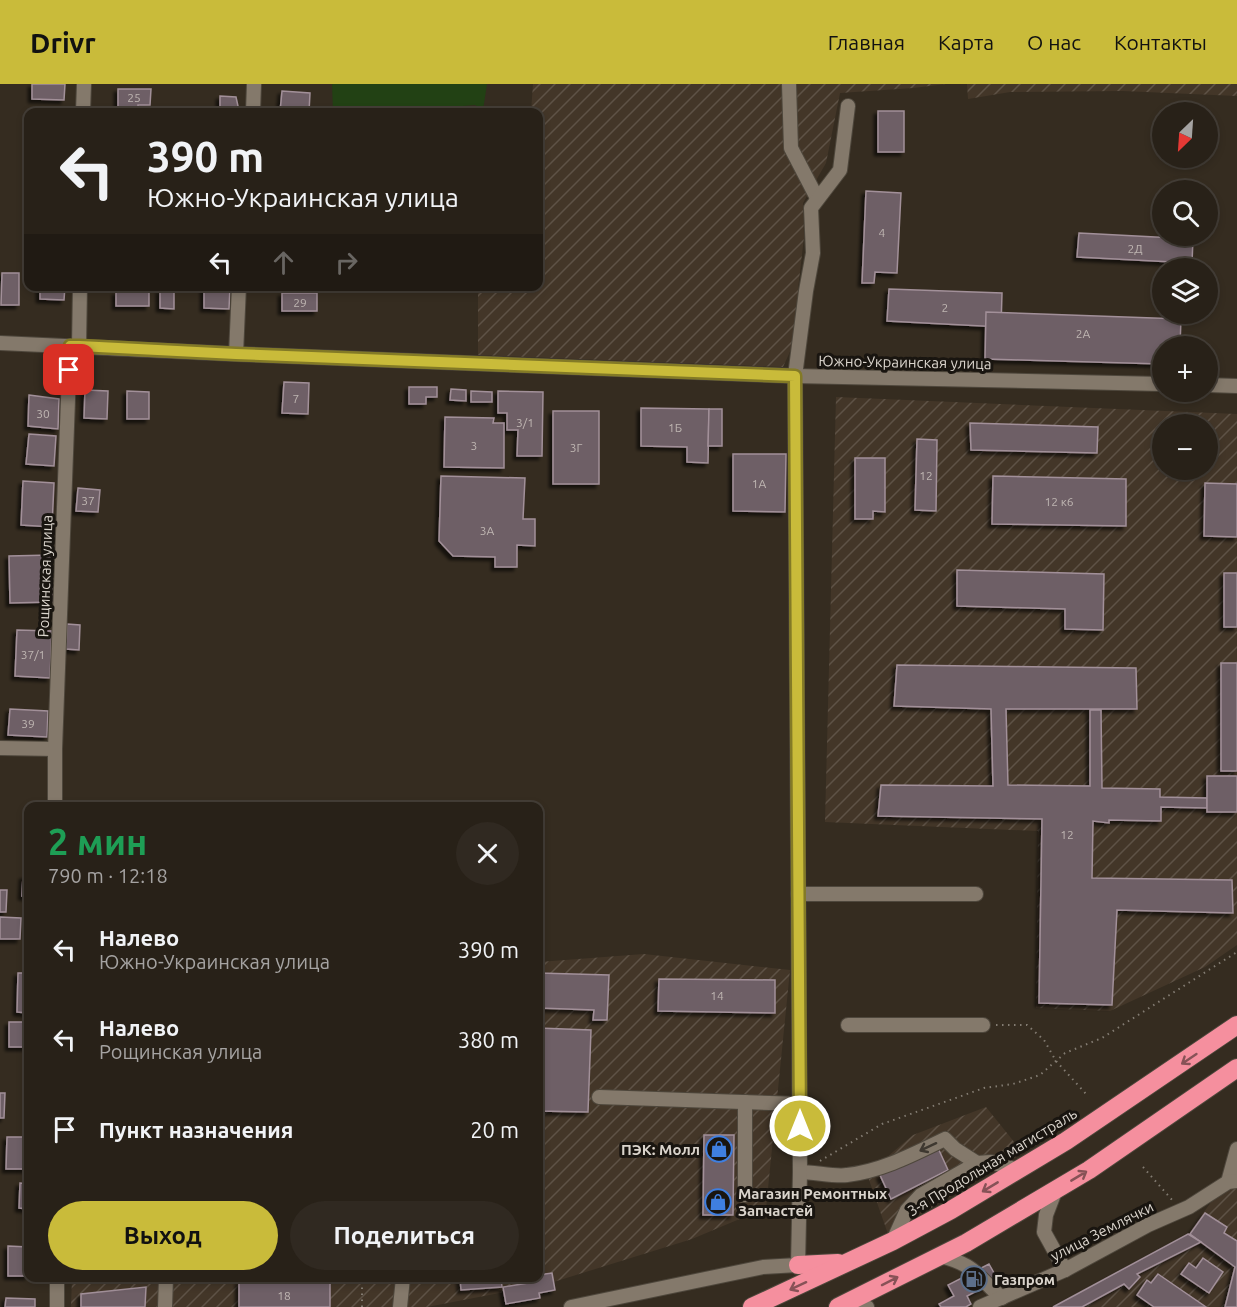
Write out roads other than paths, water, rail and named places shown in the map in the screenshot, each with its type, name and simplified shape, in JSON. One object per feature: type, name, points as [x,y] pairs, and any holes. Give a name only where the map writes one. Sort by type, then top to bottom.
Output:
[{"type":"highway","name":"3-я Продольная магистраль","points":[[752,1307],[893,1241],[951,1210],[1066,1141],[1237,1025]]},
{"type":"highway","points":[[852,1305],[966,1243],[1089,1170],[1237,1068]]},
{"type":"highway","points":[[798,1265],[846,1263]]},
{"type":"street","points":[[83,108],[84,84]]},
{"type":"street","points":[[253,108],[254,84]]},
{"type":"street","points":[[789,84],[791,148],[817,198]]},
{"type":"street","points":[[578,1306],[763,1267],[798,1265],[800,1104],[795,376],[813,252],[811,208],[840,170],[848,106]]},
{"type":"street","name":"Рощинская улица","points":[[55,802],[55,749],[74,346],[80,291]]},
{"type":"street","points":[[236,354],[239,291]]},
{"type":"street","name":"Южно-Украинская улица","points":[[0,343],[795,376],[1152,384]]},
{"type":"street","points":[[1218,385],[1237,386]]},
{"type":"street","points":[[0,748],[55,749]]},
{"type":"street","points":[[798,894],[976,894]]},
{"type":"street","points":[[848,1025],[982,1025]]},
{"type":"street","points":[[599,1097],[800,1104]]},
{"type":"street","points":[[745,1102],[745,1195]]},
{"type":"street","points":[[800,1172],[845,1176],[872,1170],[897,1162],[945,1139],[955,1149],[977,1163]]},
{"type":"street","points":[[1233,1181],[1237,1149]]},
{"type":"street","points":[[893,1241],[907,1210],[921,1195],[977,1163],[991,1162],[1017,1170]]},
{"type":"street","name":"улица Землячки","points":[[980,1307],[1065,1270],[1233,1181]]},
{"type":"street","points":[[1056,1190],[1046,1215],[1044,1232],[1065,1270]]},
{"type":"street","points":[[940,1256],[975,1271],[987,1286],[1002,1298]]},
{"type":"street","points":[[57,1282],[57,1307]]},
{"type":"street","points":[[165,1307],[166,1282]]},
{"type":"street","points":[[400,1307],[403,1282]]},
{"type":"place","name":"ПЭК: Молл","points":[[719,1149]]},
{"type":"place","name":"Магазин Ремонтных Запчастей","points":[[718,1202]]},
{"type":"place","name":"Газпром","points":[[974,1279]]}]
